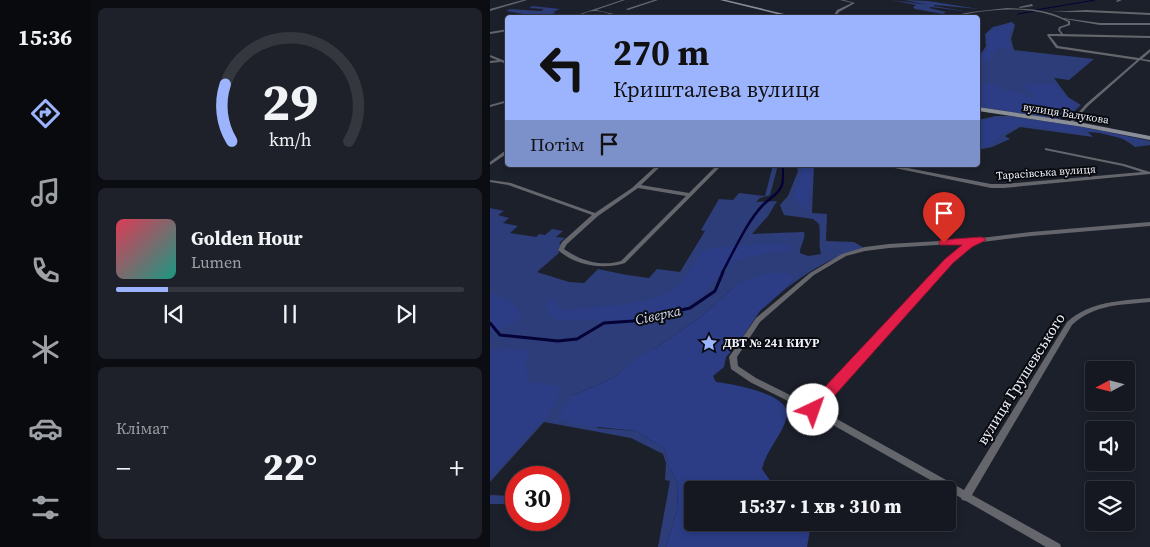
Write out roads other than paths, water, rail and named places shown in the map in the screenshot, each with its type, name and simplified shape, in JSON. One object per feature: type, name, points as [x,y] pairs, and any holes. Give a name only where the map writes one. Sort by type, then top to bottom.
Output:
[{"type":"main road","points":[[726,0],[788,15]]},
{"type":"main road","name":"вулиця Балукова","points":[[980,109],[1071,123],[1150,138]]},
{"type":"street","points":[[490,10],[526,0]]},
{"type":"street","points":[[578,15],[624,0]]},
{"type":"street","points":[[627,9],[658,0]]},
{"type":"street","points":[[835,15],[838,11],[854,2],[841,0]]},
{"type":"street","points":[[913,0],[933,1]]},
{"type":"street","points":[[963,15],[1032,5]]},
{"type":"street","points":[[592,10],[614,15]]},
{"type":"street","points":[[992,11],[1087,11],[1150,14]]},
{"type":"street","points":[[1040,11],[1060,17],[1100,24],[1150,24]]},
{"type":"street","points":[[1060,17],[1070,24],[1060,27],[1059,30],[1062,34]]},
{"type":"street","points":[[490,33],[505,30]]},
{"type":"street","points":[[1150,38],[1048,34],[1057,46],[1150,61]]},
{"type":"street","points":[[1071,123],[1087,104],[1150,50]]},
{"type":"street","points":[[490,56],[505,63]]},
{"type":"street","points":[[490,62],[499,61]]},
{"type":"street","points":[[490,106],[505,102]]},
{"type":"street","points":[[1047,150],[1124,165],[1150,173]]},
{"type":"street","points":[[490,164],[505,153]]},
{"type":"street","points":[[658,167],[638,186],[596,215],[561,248],[564,252],[600,266],[616,265],[627,258],[718,167]]},
{"type":"street","name":"Тарасівська вулиця","points":[[895,167],[991,186],[1150,173]]},
{"type":"street","points":[[490,181],[509,184],[596,215]]},
{"type":"street","points":[[638,186],[690,195]]},
{"type":"street","points":[[1056,547],[813,410],[753,380],[734,367],[733,357],[758,320],[812,274],[844,254],[889,246],[981,240],[1150,224]]},
{"type":"street","points":[[813,410],[949,261],[968,245],[981,240]]},
{"type":"street","name":"вулиця Грушевського","points":[[965,497],[1069,324],[1084,312],[1103,306],[1150,300]]},
{"type":"waterway","name":"Сіверка","points":[[1036,10],[1095,0]]},
{"type":"waterway","name":"Сіверка","points":[[1018,14],[1035,11]]},
{"type":"waterway","name":"Сіверка","points":[[722,273],[751,220],[781,187],[783,183],[783,167]]},
{"type":"waterway","name":"Сіверка","points":[[490,323],[500,335],[558,341],[577,339],[604,323],[633,321],[690,308],[715,291],[723,272]]},
{"type":"place","name":"ДВТ № 241 КИУР","points":[[709,343]]}]
